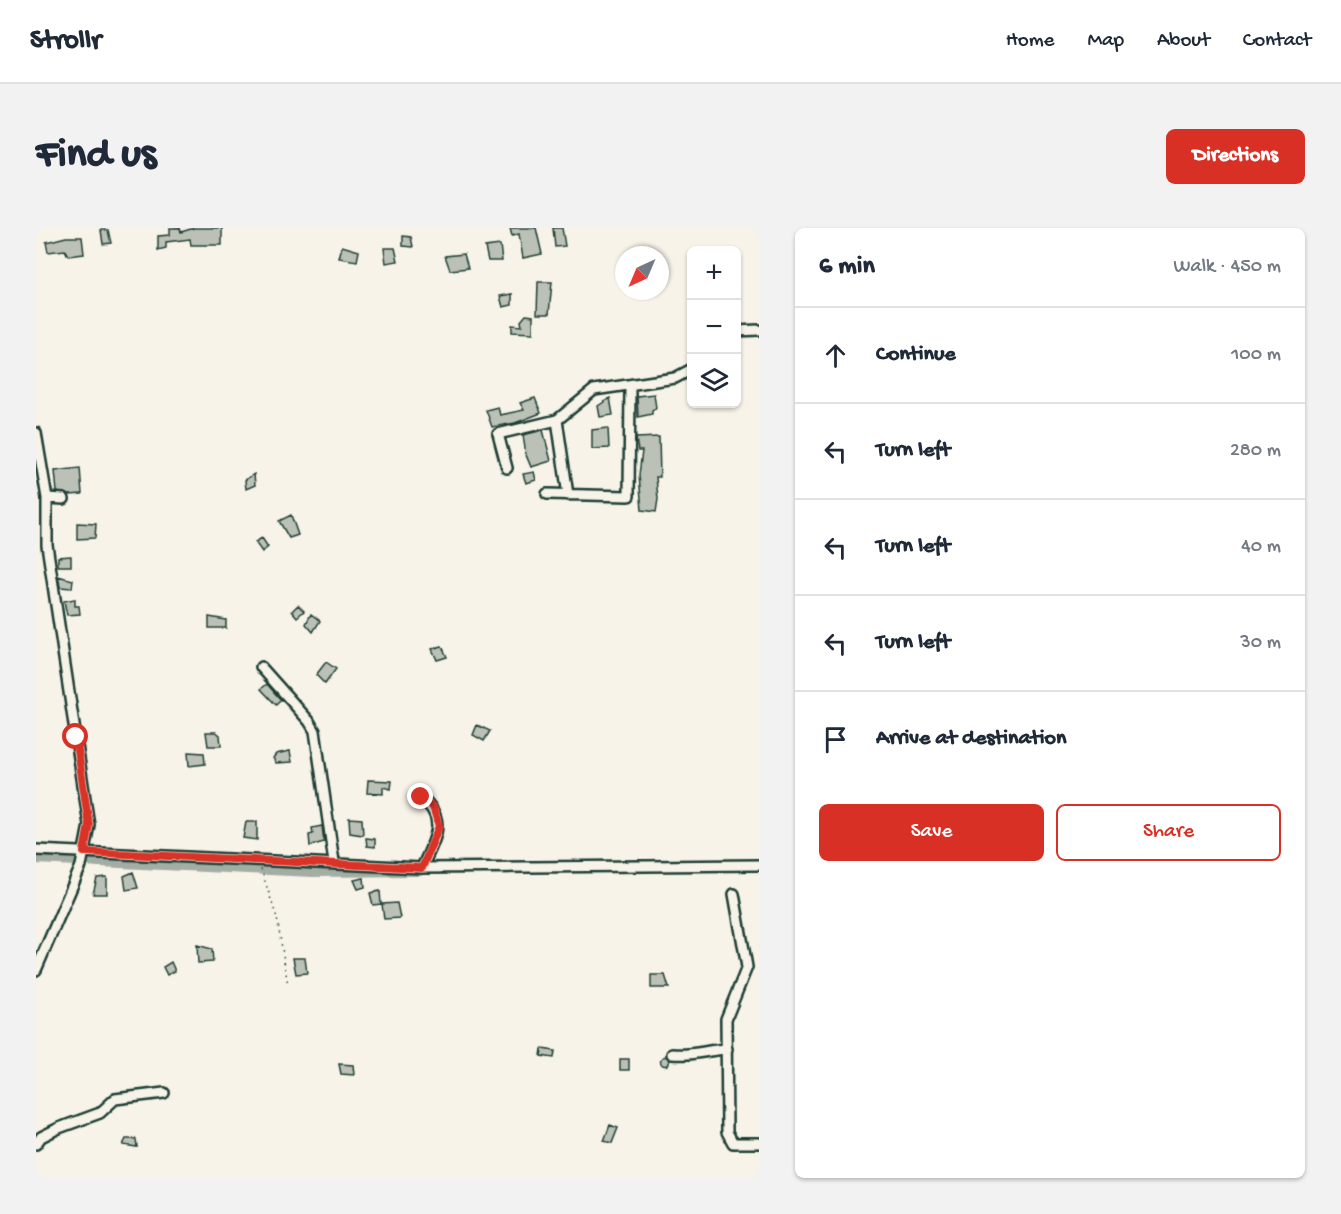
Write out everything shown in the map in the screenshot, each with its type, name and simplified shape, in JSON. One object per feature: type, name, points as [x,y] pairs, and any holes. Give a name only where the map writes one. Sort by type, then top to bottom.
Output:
[{"type":"street","points":[[741,331],[759,330]]},
{"type":"street","points":[[507,468],[498,434],[557,420],[594,390],[675,378],[687,372]]},
{"type":"street","points":[[547,495],[629,496],[630,385]]},
{"type":"street","points":[[557,420],[568,495]]},
{"type":"street","points":[[36,433],[47,498],[47,545],[89,825],[81,866],[36,970]]},
{"type":"street","points":[[47,498],[64,499]]},
{"type":"street","points":[[261,667],[309,721],[315,731],[334,862]]},
{"type":"street","points":[[421,797],[433,807],[439,826],[422,868]]},
{"type":"street","points":[[36,850],[83,854],[334,862],[422,868],[759,865]]},
{"type":"street","points":[[734,894],[747,967],[726,1019],[728,1137],[733,1143],[759,1143]]},
{"type":"street","points":[[672,1054],[693,1056],[710,1050],[726,1049]]},
{"type":"street","points":[[36,1144],[41,1137],[59,1128],[100,1113],[115,1099],[164,1093]]},
{"type":"path","points":[[261,874],[277,918],[288,985]]},
{"type":"building","points":[[170,228],[180,228],[181,232],[194,228],[222,228],[222,245],[191,245],[190,239],[166,242],[166,248],[158,250],[158,236],[170,235]]},
{"type":"building","points":[[510,228],[536,228],[542,254],[523,258],[519,234],[512,236]]},
{"type":"building","points":[[553,228],[562,228],[565,246],[555,247]]},
{"type":"building","points":[[101,230],[108,230],[111,243],[103,244]]},
{"type":"building","points":[[403,236],[411,237],[413,247],[403,246]]},
{"type":"building","points":[[66,237],[82,237],[84,254],[68,256],[65,250],[48,252],[46,242]]},
{"type":"building","points":[[500,245],[502,261],[488,261],[485,247]]},
{"type":"building","points":[[342,246],[359,251],[357,261],[339,258]]},
{"type":"building","points":[[384,248],[395,248],[398,261],[386,263]]},
{"type":"building","points":[[464,254],[468,268],[450,270],[445,256]]},
{"type":"building","points":[[538,282],[552,282],[549,314],[537,314]]},
{"type":"building","points":[[512,294],[512,305],[503,307],[500,296]]},
{"type":"building","points":[[526,315],[533,316],[533,333],[512,332],[512,325],[522,326],[521,321]]},
{"type":"building","points":[[654,394],[656,408],[652,410],[652,414],[638,417],[637,396]]},
{"type":"building","points":[[535,398],[541,413],[515,423],[492,427],[486,410],[498,407],[500,415],[524,410],[520,403]]},
{"type":"building","points":[[610,398],[613,415],[600,417],[598,406]]},
{"type":"building","points":[[608,428],[609,448],[592,449],[592,430]]},
{"type":"building","points":[[543,430],[551,461],[531,467],[526,455],[523,435]]},
{"type":"building","points":[[659,437],[660,477],[656,477],[658,499],[656,512],[642,510],[639,475],[642,451],[638,451],[636,438]]},
{"type":"building","points":[[80,468],[82,494],[69,495],[57,492],[55,471]]},
{"type":"building","points":[[534,472],[536,480],[526,483],[523,474]]},
{"type":"building","points":[[254,474],[255,485],[246,489],[245,480]]},
{"type":"building","points":[[291,515],[298,535],[289,538],[279,521]]},
{"type":"building","points":[[77,523],[96,524],[95,538],[77,539]]},
{"type":"building","points":[[262,538],[268,547],[262,552],[255,542]]},
{"type":"building","points":[[71,556],[71,566],[58,566],[58,557]]},
{"type":"building","points":[[58,576],[73,580],[72,588],[60,587]]},
{"type":"building","points":[[75,599],[75,606],[79,606],[80,614],[67,615],[64,601]]},
{"type":"building","points":[[298,605],[304,611],[297,617],[292,611]]},
{"type":"building","points":[[311,614],[320,621],[313,632],[306,624]]},
{"type":"building","points":[[209,617],[226,620],[226,628],[209,628]]},
{"type":"building","points":[[442,646],[447,657],[437,660],[432,649]]},
{"type":"building","points":[[326,662],[336,669],[325,684],[316,675]]},
{"type":"building","points":[[267,684],[281,700],[276,705],[261,689]]},
{"type":"building","points":[[477,725],[490,731],[484,741],[473,735]]},
{"type":"building","points":[[206,732],[216,732],[220,735],[221,746],[208,746]]},
{"type":"building","points":[[290,751],[292,762],[276,763],[273,758],[276,754]]},
{"type":"building","points":[[188,752],[204,753],[205,764],[189,766]]},
{"type":"building","points":[[368,780],[392,781],[391,789],[383,787],[383,794],[367,793]]},
{"type":"building","points":[[349,818],[362,819],[363,835],[350,833]]},
{"type":"building","points":[[246,822],[257,822],[257,840],[243,838]]},
{"type":"building","points":[[322,826],[324,842],[310,846],[309,835],[313,834],[312,828]]},
{"type":"building","points":[[366,838],[375,839],[375,847],[367,846]]},
{"type":"building","points":[[133,872],[138,888],[126,890],[124,876]]},
{"type":"building","points":[[107,877],[107,894],[93,894],[97,878]]},
{"type":"building","points":[[364,878],[365,887],[358,889],[354,880]]},
{"type":"building","points":[[380,891],[381,904],[373,905],[370,893]]},
{"type":"building","points":[[397,903],[400,918],[384,919],[382,904]]},
{"type":"building","points":[[197,945],[212,949],[213,962],[198,963]]},
{"type":"building","points":[[293,958],[305,958],[307,973],[296,974]]},
{"type":"building","points":[[171,962],[175,971],[167,975],[163,967]]},
{"type":"building","points":[[651,975],[665,975],[669,988],[651,988]]},
{"type":"building","points":[[542,1049],[555,1051],[554,1058],[541,1056]]},
{"type":"building","points":[[665,1056],[670,1061],[665,1066],[660,1061]]},
{"type":"building","points":[[620,1059],[629,1059],[629,1070],[620,1070]]},
{"type":"building","points":[[339,1064],[353,1065],[354,1075],[341,1074]]},
{"type":"building","points":[[610,1125],[618,1128],[612,1143],[604,1141]]},
{"type":"building","points":[[126,1139],[136,1139],[137,1147],[123,1145]]},
{"type":"waterway","points":[[36,860],[313,873],[420,872]]},
{"type":"route","points":[[76,737],[89,825],[84,852],[422,868],[439,826],[433,807],[421,797]]}]
